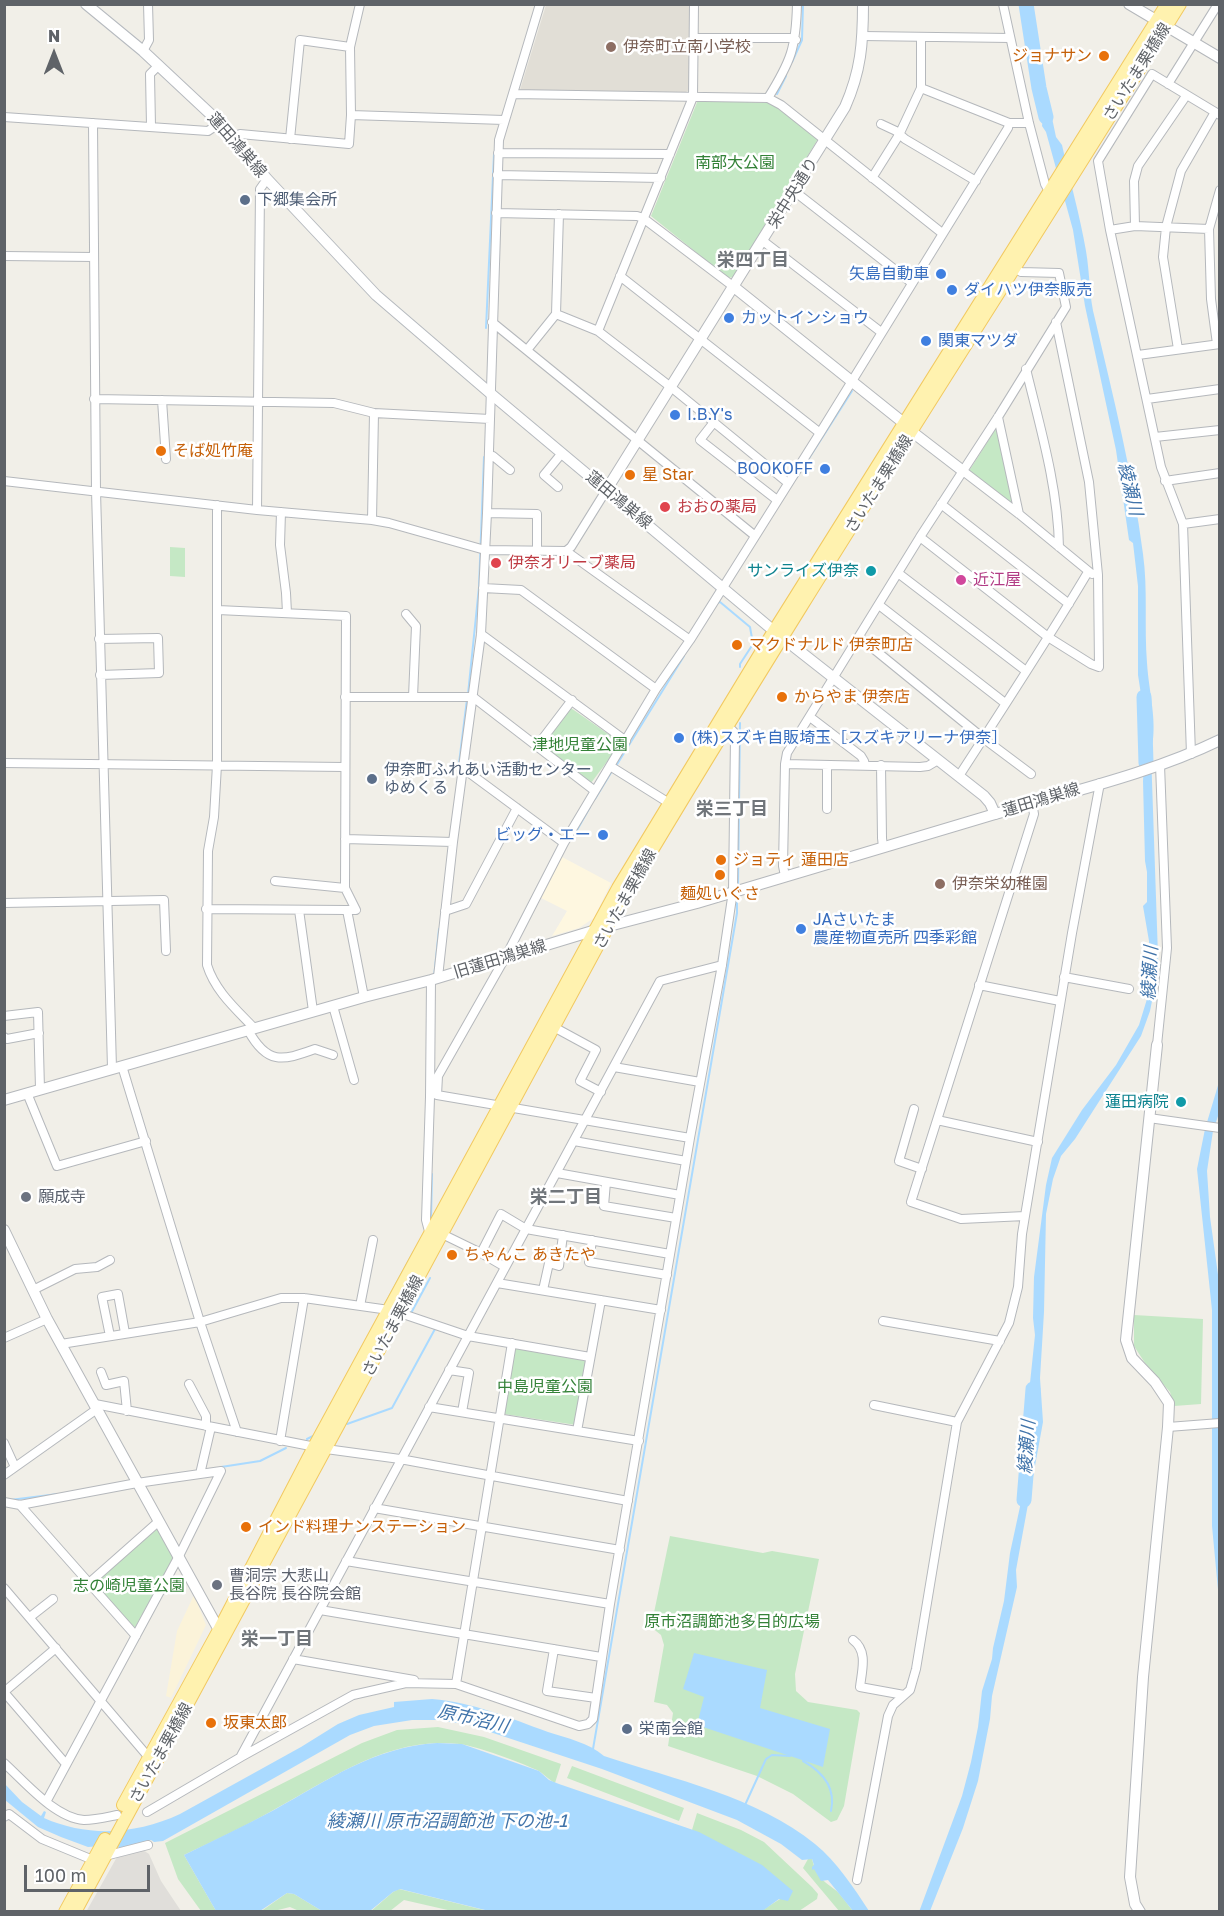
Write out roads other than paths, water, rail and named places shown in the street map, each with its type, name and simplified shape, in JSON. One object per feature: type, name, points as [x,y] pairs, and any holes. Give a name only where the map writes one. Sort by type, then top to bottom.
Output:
[{"type":"main road","name":"さいたま栗橋線","points":[[550,1025],[595,931],[669,803],[779,634],[1053,194],[1075,170],[1161,24],[1167,4]]},
{"type":"main road","name":"さいたま栗橋線","points":[[908,427],[1014,268],[1072,157],[1161,24],[1180,4]]},
{"type":"main road","name":"さいたま栗橋線","points":[[102,1853],[320,1448],[402,1314],[436,1235],[504,1107],[624,897],[708,755],[728,726],[779,634]]},
{"type":"main road","points":[[65,1911],[102,1853]]},
{"type":"main road","points":[[75,1911],[102,1853]]},
{"type":"street","name":"蓮田鴻巣線","points":[[86,4],[159,65],[220,123],[267,178],[376,295],[779,634],[959,776],[990,803],[995,814],[1159,765],[1191,754],[1220,740]]},
{"type":"street","points":[[143,51],[150,40],[148,4]]},
{"type":"street","points":[[234,138],[240,134],[349,144],[350,47],[360,4]]},
{"type":"street","points":[[505,1267],[481,1252],[436,1235],[426,1220],[434,1087],[435,978],[481,633],[499,140],[540,4]]},
{"type":"street","points":[[598,331],[693,97],[694,4]]},
{"type":"street","points":[[768,98],[789,61],[796,40],[797,4]]},
{"type":"street","name":"栄中央通り","points":[[607,489],[845,107],[855,84],[861,61],[863,4]]},
{"type":"street","points":[[1003,4],[1045,184],[1053,194]]},
{"type":"street","points":[[1129,4],[1220,58]]},
{"type":"street","points":[[1168,84],[1218,4]]},
{"type":"street","points":[[863,36],[1010,38]]},
{"type":"street","points":[[694,38],[790,38],[796,40]]},
{"type":"street","points":[[872,178],[899,135],[921,88],[921,38]]},
{"type":"street","points":[[290,139],[300,40],[350,47]]},
{"type":"street","points":[[151,126],[150,74],[159,65]]},
{"type":"street","points":[[1178,349],[1163,257],[1166,227],[1181,171],[1217,114],[1152,74],[1098,161],[1110,230],[1155,437],[1166,481],[1183,525],[1191,754]]},
{"type":"street","points":[[921,88],[1009,123],[1029,123]]},
{"type":"street","points":[[513,94],[768,98],[781,105],[942,233]]},
{"type":"street","points":[[1136,226],[1134,181],[1138,166],[1185,96]]},
{"type":"street","points":[[351,115],[504,120]]},
{"type":"street","points":[[4,117],[208,131],[220,123]]},
{"type":"street","points":[[93,123],[94,399],[99,639],[107,902],[117,1067],[146,1141],[200,1322],[237,1432]]},
{"type":"street","points":[[690,1138],[437,1095],[434,1087],[564,843],[595,791],[656,690],[820,433],[1009,123]]},
{"type":"street","points":[[881,124],[975,181]]},
{"type":"street","points":[[498,153],[670,154]]},
{"type":"street","points":[[497,175],[661,178]]},
{"type":"street","points":[[257,510],[260,189],[267,178]]},
{"type":"street","points":[[1138,355],[1218,344],[1209,229],[1220,190]]},
{"type":"street","points":[[794,191],[912,283]]},
{"type":"street","points":[[496,213],[643,218],[734,287],[1019,514],[1088,572],[1098,575]]},
{"type":"street","points":[[527,350],[556,314],[559,214]]},
{"type":"street","points":[[1110,230],[1136,226],[1209,229]]},
{"type":"street","points":[[763,241],[881,332]]},
{"type":"street","points":[[4,256],[94,257]]},
{"type":"street","points":[[785,876],[783,866],[787,753],[1066,307],[1059,273],[1021,272],[1014,268]]},
{"type":"street","points":[[620,276],[820,433]]},
{"type":"street","points":[[556,314],[598,331],[788,483]]},
{"type":"street","points":[[492,322],[754,535]]},
{"type":"street","points":[[920,537],[1048,637],[1099,667],[1098,575],[1088,469],[1056,322]]},
{"type":"street","points":[[1026,369],[1047,459],[1059,524],[1059,547]]},
{"type":"street","points":[[1147,399],[1220,389]]},
{"type":"street","points":[[94,399],[334,403],[374,413],[490,419]]},
{"type":"street","points":[[162,400],[166,459]]},
{"type":"street","points":[[372,520],[374,413]]},
{"type":"street","points":[[999,417],[1019,514]]},
{"type":"street","points":[[714,422],[700,440],[777,500]]},
{"type":"street","points":[[1155,437],[1220,430]]},
{"type":"street","points":[[558,487],[544,475],[562,453]]},
{"type":"street","points":[[489,456],[493,456],[510,470]]},
{"type":"street","points":[[1166,481],[1220,473]]},
{"type":"street","points":[[4,481],[257,510],[372,520],[485,550],[566,551],[690,640]]},
{"type":"street","points":[[566,551],[571,547],[607,489]]},
{"type":"street","points":[[941,504],[1069,604]]},
{"type":"street","points":[[217,505],[217,765],[214,817],[208,851],[207,965],[210,976],[223,995],[251,1029],[257,1046],[277,1059],[292,1058],[315,1049],[333,1055]]},
{"type":"street","points":[[281,512],[280,546],[287,613]]},
{"type":"street","points":[[487,513],[537,514],[537,551]]},
{"type":"street","points":[[1183,525],[1220,519]]},
{"type":"street","points":[[959,776],[1088,572]]},
{"type":"street","points":[[898,573],[1026,671]]},
{"type":"street","points":[[483,588],[521,590],[656,690]]},
{"type":"street","points":[[879,604],[1005,703]]},
{"type":"street","points":[[207,909],[356,910],[345,888],[346,616],[218,610]]},
{"type":"street","points":[[406,614],[417,626],[413,697]]},
{"type":"street","points":[[481,633],[626,741]]},
{"type":"street","points":[[859,637],[1031,774]]},
{"type":"street","points":[[99,639],[158,638],[159,673],[100,675]]},
{"type":"street","points":[[345,698],[473,697],[595,791]]},
{"type":"street","points":[[537,746],[572,700]]},
{"type":"street","points":[[810,717],[861,756],[865,765]]},
{"type":"street","points":[[147,1812],[353,1695],[406,1683],[456,1684],[579,1726],[588,1724],[593,1719],[601,1657],[676,1218],[737,890],[735,737],[734,732],[728,726]]},
{"type":"street","points":[[785,764],[920,767],[928,766],[938,760]]},
{"type":"street","points":[[4,763],[344,767]]},
{"type":"street","points":[[827,765],[827,809]]},
{"type":"street","points":[[881,765],[883,847]]},
{"type":"street","points":[[1140,1911],[1136,1904],[1130,1877],[1143,1677],[1169,1403],[1155,1382],[1132,1358],[1126,1340],[1167,948],[1159,765]]},
{"type":"street","points":[[610,766],[669,803]]},
{"type":"street","points":[[464,769],[564,843]]},
{"type":"street","points":[[857,1880],[888,1716],[893,1705],[910,1690],[916,1668],[957,1422],[1009,1323],[1018,1287],[1025,1216],[1064,977],[1100,783]]},
{"type":"street","points":[[1025,1216],[961,1219],[911,1202],[1034,813],[1032,803]]},
{"type":"street","points":[[445,911],[466,904],[517,808]]},
{"type":"street","name":"旧蓮田鴻巣線","points":[[4,1100],[333,1005],[435,978],[609,926],[697,903],[995,814]]},
{"type":"street","points":[[345,839],[453,842]]},
{"type":"street","points":[[275,880],[345,888]]},
{"type":"street","points":[[4,903],[164,900],[166,951]]},
{"type":"street","points":[[299,910],[313,1011]]},
{"type":"street","points":[[347,910],[364,997]]},
{"type":"street","points":[[241,1757],[660,981],[722,964]]},
{"type":"street","points":[[1064,977],[1129,989]]},
{"type":"street","points":[[979,985],[1060,1001]]},
{"type":"street","points":[[333,1005],[354,1080]]},
{"type":"street","points":[[4,1016],[38,1012],[40,1089]]},
{"type":"street","points":[[550,1025],[596,1050],[580,1081],[601,1092]]},
{"type":"street","points":[[4,1037],[7,1039],[39,1033]]},
{"type":"street","points":[[614,1067],[700,1082]]},
{"type":"street","points":[[27,1093],[57,1166],[146,1141]]},
{"type":"street","points":[[914,1109],[899,1161],[922,1169]]},
{"type":"street","points":[[1149,1118],[1219,1128]]},
{"type":"street","points":[[937,1120],[1038,1142]]},
{"type":"street","points":[[574,1141],[686,1161]]},
{"type":"street","points":[[557,1173],[680,1195]]},
{"type":"street","points":[[606,1182],[604,1206],[676,1218]]},
{"type":"street","points":[[481,1252],[501,1214],[526,1229],[670,1254]]},
{"type":"street","points":[[4,1230],[47,1319],[159,1522],[223,1632]]},
{"type":"street","points":[[543,1290],[549,1263],[559,1266],[563,1235]]},
{"type":"street","points":[[360,1306],[373,1240]]},
{"type":"street","points":[[592,1240],[589,1262],[667,1275]]},
{"type":"street","points":[[33,1290],[75,1269],[97,1267],[110,1260]]},
{"type":"street","points":[[497,1283],[661,1310]]},
{"type":"street","points":[[110,1336],[102,1297],[118,1294],[125,1334]]},
{"type":"street","points":[[61,1344],[200,1322],[280,1298],[304,1298],[402,1314],[468,1336],[590,1357]]},
{"type":"street","points":[[280,1441],[304,1298]]},
{"type":"street","points":[[577,1431],[601,1300]]},
{"type":"street","points":[[4,1338],[47,1319]]},
{"type":"street","points":[[883,1321],[999,1341]]},
{"type":"street","points":[[456,1684],[512,1343]]},
{"type":"street","points":[[449,1370],[469,1373],[462,1412]]},
{"type":"street","points":[[100,1371],[106,1385],[124,1381],[127,1411]]},
{"type":"street","points":[[189,1384],[207,1416],[209,1427],[200,1472]]},
{"type":"street","points":[[874,1405],[957,1422]]},
{"type":"street","points":[[4,1475],[96,1406],[280,1441],[400,1459],[628,1501]]},
{"type":"street","points":[[429,1407],[639,1441]]},
{"type":"street","points":[[1168,1427],[1215,1423]]},
{"type":"street","points":[[4,1443],[15,1467]]},
{"type":"street","points":[[4,1502],[20,1505],[136,1481],[200,1472],[221,1472],[179,1556],[46,1802]]},
{"type":"street","points":[[20,1505],[136,1636]]},
{"type":"street","points":[[374,1508],[620,1550]]},
{"type":"street","points":[[88,1582],[159,1522]]},
{"type":"street","points":[[346,1561],[610,1604]]},
{"type":"street","points":[[4,1588],[152,1761]]},
{"type":"street","points":[[30,1617],[53,1599]]},
{"type":"street","points":[[320,1610],[601,1657]]},
{"type":"street","points":[[853,1640],[857,1643],[864,1658],[860,1687],[904,1695]]},
{"type":"street","points":[[56,1648],[4,1692],[66,1764]]},
{"type":"street","points":[[554,1649],[547,1691],[596,1698]]},
{"type":"street","points":[[293,1659],[432,1683]]},
{"type":"street","points":[[4,1763],[46,1802],[65,1814],[84,1820],[118,1820]]},
{"type":"street","points":[[6,1814],[42,1839],[102,1853],[148,1845]]},
{"type":"water","points":[[1047,94],[1056,137],[1062,145],[1081,225],[1093,311],[1128,465],[1143,554],[1147,663],[1154,730],[1151,752],[1158,956],[1150,1011],[1141,1036],[1075,1139],[1061,1156],[1053,1179],[1046,1214],[1040,1378],[1043,1422],[1016,1570],[1017,1587],[992,1696],[978,1781],[963,1828],[930,1911],[919,1912],[962,1796],[971,1762],[982,1691],[992,1659],[1004,1601],[1010,1553],[1029,1465],[1030,1383],[1035,1335],[1034,1277],[1046,1185],[1052,1158],[1082,1110],[1116,1065],[1139,1025],[1147,999],[1150,966],[1149,941],[1143,906],[1147,902],[1143,781],[1146,727],[1138,675],[1138,586],[1133,543],[1129,540],[1116,450],[1085,306],[1073,230],[1046,132],[1042,126],[1043,118],[1039,97]]},
{"type":"water","points":[[1219,1082],[1219,1113],[1213,1131],[1207,1171],[1210,1217],[1220,1289],[1219,1600],[1212,1526],[1212,1310],[1197,1169],[1205,1129]]},
{"type":"water","points":[[694,1653],[767,1670],[760,1708],[830,1729],[823,1767],[697,1725],[704,1697],[683,1689]]},
{"type":"water","name":"原市沼川","points":[[432,1699],[462,1703],[505,1716],[577,1741],[604,1756],[714,1791],[768,1814],[823,1851],[845,1876],[869,1911],[853,1911],[828,1880],[821,1881],[814,1869],[812,1870],[814,1865],[812,1859],[802,1860],[781,1844],[737,1820],[602,1769],[469,1725],[440,1720],[412,1720],[374,1726],[350,1735],[163,1841],[151,1840],[119,1848],[117,1845],[88,1847],[38,1827],[5,1800],[4,1783],[22,1802],[41,1816],[44,1811],[46,1812],[44,1818],[61,1824],[95,1831],[147,1826],[180,1814],[338,1724],[359,1715],[394,1707],[394,1702]]},
{"type":"water","name":"綾瀬川 原市沼調節池 下の池-1","points":[[437,1743],[462,1744],[539,1771],[549,1780],[559,1784],[699,1832],[762,1865],[793,1891],[788,1901],[779,1899],[761,1912],[489,1911],[400,1889],[370,1911],[322,1911],[294,1894],[287,1893],[260,1911],[216,1911],[184,1855],[372,1758],[414,1746]]},
{"type":"waterway","points":[[792,62],[802,40],[803,4]]},
{"type":"waterway","name":"綾瀬川","points":[[1026,4],[1039,88],[1046,117]]},
{"type":"waterway","points":[[777,94],[786,76]]},
{"type":"waterway","points":[[486,328],[494,154]]},
{"type":"waterway","points":[[797,477],[852,391]]},
{"type":"waterway","points":[[468,694],[479,587],[484,457]]},
{"type":"waterway","points":[[717,603],[720,602],[750,627],[753,644],[740,667]]},
{"type":"waterway","points":[[616,766],[684,656]]},
{"type":"waterway","name":"綾瀬川","points":[[1144,697],[1146,763]]},
{"type":"waterway","points":[[458,771],[467,699]]},
{"type":"waterway","points":[[738,886],[740,723]]},
{"type":"waterway","points":[[595,799],[612,771]]},
{"type":"waterway","points":[[572,839],[590,807]]},
{"type":"waterway","points":[[593,1749],[737,913],[737,894]]},
{"type":"waterway","points":[[434,977],[439,929]]},
{"type":"waterway","points":[[431,1220],[432,1174]]},
{"type":"waterway","points":[[384,1306],[414,1251]]},
{"type":"waterway","points":[[410,1315],[430,1278]]},
{"type":"waterway","points":[[347,1424],[392,1408],[435,1329]]},
{"type":"waterway","name":"綾瀬川","points":[[1024,1500],[1033,1389]]},
{"type":"waterway","points":[[307,1439],[315,1435]]},
{"type":"waterway","points":[[221,1467],[260,1461],[286,1448]]},
{"type":"waterway","points":[[10,1500],[58,1494]]},
{"type":"waterway","points":[[745,1805],[766,1759],[772,1755],[790,1756]]},
{"type":"waterway","points":[[803,1761],[817,1770],[830,1788],[831,1811]]},
{"type":"place","name":"伊奈町立南小学校","points":[[611,47]]},
{"type":"place","name":"ジョナサン","points":[[1104,56]]},
{"type":"place","name":"下郷集会所","points":[[245,200]]},
{"type":"place","name":"矢島自動車","points":[[941,274]]},
{"type":"place","name":"ダイハツ伊奈販売","points":[[952,290]]},
{"type":"place","name":"カットインショウ","points":[[729,318]]},
{"type":"place","name":"関東マツダ","points":[[926,341]]},
{"type":"place","name":"I.B.Y's","points":[[675,415]]},
{"type":"place","name":"そば処竹庵","points":[[161,451]]},
{"type":"place","name":"BOOKOFF","points":[[825,469]]},
{"type":"place","name":"星 Star","points":[[630,475]]},
{"type":"place","name":"おおの薬局","points":[[665,507]]},
{"type":"place","name":"伊奈オリーブ薬局","points":[[496,563]]},
{"type":"place","name":"サンライズ伊奈","points":[[871,571]]},
{"type":"place","name":"近江屋","points":[[961,580]]},
{"type":"place","name":"マクドナルド 伊奈町店","points":[[737,645]]},
{"type":"place","name":"からやま 伊奈店","points":[[782,697]]},
{"type":"place","name":"(株)スズキ自販埼玉［スズキアリーナ伊奈］","points":[[679,738]]},
{"type":"place","name":"伊奈町ふれあい活動センター ゆめくる","points":[[372,779]]},
{"type":"place","name":"ビッグ・エー","points":[[603,835]]},
{"type":"place","name":"ジョティ 蓮田店","points":[[721,860]]},
{"type":"place","name":"麺処いぐさ","points":[[720,875]]},
{"type":"place","name":"伊奈栄幼稚園","points":[[940,884]]},
{"type":"place","name":"JAさいたま 農産物直売所 四季彩館","points":[[801,929]]},
{"type":"place","name":"蓮田病院","points":[[1181,1102]]},
{"type":"place","name":"願成寺","points":[[26,1197]]},
{"type":"place","name":"ちゃんこ あきたや","points":[[452,1255]]},
{"type":"place","name":"インド料理ナンステーション","points":[[246,1527]]},
{"type":"place","name":"曹洞宗 大悲山 長谷院 長谷院会館","points":[[217,1585]]},
{"type":"place","name":"坂東太郎","points":[[211,1723]]},
{"type":"place","name":"栄南会館","points":[[627,1729]]},
{"type":"district","name":"栄四丁目","points":[[753,260]]},
{"type":"district","name":"栄三丁目","points":[[732,809]]},
{"type":"district","name":"栄二丁目","points":[[566,1197]]},
{"type":"district","name":"栄一丁目","points":[[277,1639]]},
{"type":"park label","name":"南部大公園","points":[[735,163]]},
{"type":"park label","name":"津地児童公園","points":[[580,745]]},
{"type":"park label","name":"中島児童公園","points":[[545,1387]]},
{"type":"park label","name":"志の崎児童公園","points":[[129,1586]]},
{"type":"park label","name":"原市沼調節池多目的広場","points":[[732,1622]]}]
